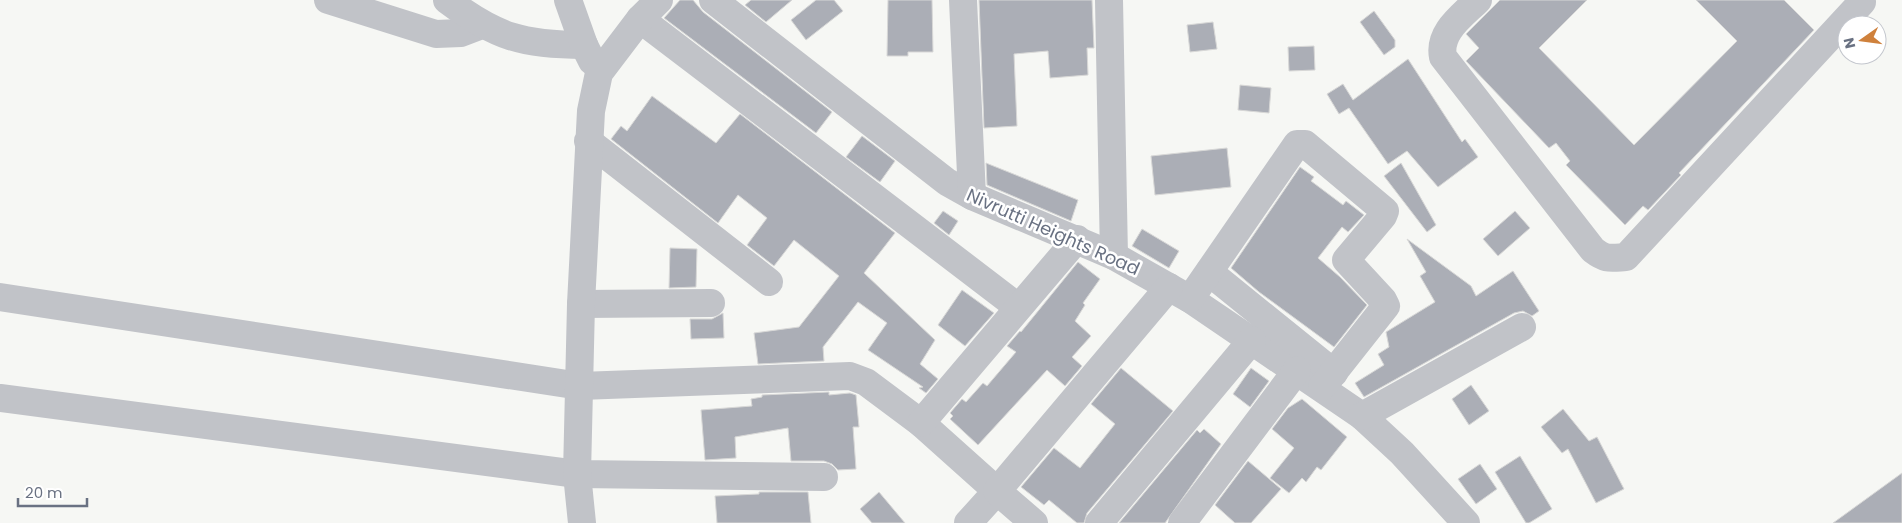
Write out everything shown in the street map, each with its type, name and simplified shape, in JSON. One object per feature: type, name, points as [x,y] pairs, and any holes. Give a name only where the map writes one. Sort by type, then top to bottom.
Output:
[{"type":"street","points":[[328,0],[436,34],[461,33],[482,25]]},
{"type":"street","points":[[447,0],[482,25],[522,41],[545,45],[584,45]]},
{"type":"street","points":[[568,0],[584,45],[599,73]]},
{"type":"street","points":[[582,523],[577,474],[581,304],[591,111],[599,73],[640,19],[660,0]]},
{"type":"street","name":"Nivrutti Heights Road","points":[[714,0],[947,182],[972,196],[1114,256],[1179,293],[1297,370],[1328,380]]},
{"type":"street","points":[[963,0],[972,196]]},
{"type":"street","points":[[1109,0],[1114,256]]},
{"type":"street","points":[[1478,0],[1444,36],[1440,46],[1443,57],[1593,250],[1603,258],[1626,257],[1862,0]]},
{"type":"street","points":[[640,19],[1018,307]]},
{"type":"street","points":[[588,141],[769,282]]},
{"type":"street","points":[[968,523],[1179,293],[1209,272],[1297,144],[1305,144],[1384,211],[1383,216],[1346,260],[1383,300],[1386,306],[1328,380]]},
{"type":"street","points":[[921,424],[1077,239]]},
{"type":"street","points":[[1209,272],[1328,380],[1362,416],[1402,453],[1466,523]]},
{"type":"street","points":[[0,297],[580,386],[850,376],[866,382],[921,424],[1034,523]]},
{"type":"street","points":[[581,304],[711,304]]},
{"type":"street","points":[[1362,416],[1522,328]]},
{"type":"street","points":[[1099,523],[1252,340]]},
{"type":"street","points":[[1182,523],[1297,370]]},
{"type":"street","points":[[0,398],[577,474],[824,477]]},
{"type":"building","points":[[680,0],[693,0],[703,12],[832,112],[816,133],[664,18]]},
{"type":"building","points":[[751,0],[792,0],[766,22],[745,5]]},
{"type":"building","points":[[816,0],[834,0],[843,11],[806,40],[791,20]]},
{"type":"building","points":[[888,0],[932,0],[933,52],[908,52],[908,56],[887,56]]},
{"type":"building","points":[[979,0],[1092,0],[1094,48],[1087,48],[1088,75],[1050,78],[1048,51],[1014,54],[1017,126],[984,128]]},
{"type":"building","points":[[1500,0],[1587,0],[1539,48],[1634,145],[1737,41],[1696,0],[1784,0],[1814,30],[1679,173],[1681,175],[1648,210],[1643,206],[1625,225],[1566,165],[1570,161],[1556,143],[1549,148],[1466,61],[1479,48],[1466,34]]},
{"type":"building","points":[[1374,11],[1395,40],[1395,47],[1384,55],[1360,22]]},
{"type":"building","points":[[1213,22],[1217,49],[1190,52],[1187,25]]},
{"type":"building","points":[[1314,46],[1315,70],[1289,71],[1288,47]]},
{"type":"building","points":[[1408,59],[1462,142],[1465,139],[1478,157],[1438,187],[1407,151],[1388,164],[1349,108],[1339,114],[1327,94],[1343,84],[1353,100]]},
{"type":"building","points":[[1240,85],[1271,88],[1269,113],[1238,110]]},
{"type":"building","points":[[652,96],[716,143],[740,114],[895,233],[864,273],[935,340],[920,364],[938,379],[926,393],[919,388],[923,387],[868,350],[887,323],[858,302],[823,347],[824,361],[758,364],[754,333],[799,327],[839,276],[794,240],[774,266],[747,245],[767,218],[738,195],[718,223],[611,139],[621,126],[627,131]]},
{"type":"building","points":[[862,136],[895,161],[880,182],[846,157]]},
{"type":"building","points":[[1227,148],[1231,187],[1155,195],[1151,156]]},
{"type":"building","points":[[986,163],[1078,200],[1071,221],[987,185]]},
{"type":"building","points":[[1401,163],[1436,225],[1427,232],[1384,176]]},
{"type":"building","points":[[1300,167],[1314,177],[1311,181],[1343,205],[1346,201],[1364,215],[1348,232],[1342,227],[1318,258],[1340,277],[1367,305],[1334,347],[1259,292],[1231,268]]},
{"type":"building","points":[[943,211],[958,221],[949,235],[934,223]]},
{"type":"building","points":[[1515,211],[1530,228],[1498,256],[1483,239]]},
{"type":"building","points":[[1142,229],[1179,251],[1169,268],[1132,246]]},
{"type":"building","points":[[1407,239],[1471,286],[1476,296],[1513,271],[1539,311],[1532,316],[1523,311],[1514,313],[1364,397],[1355,383],[1384,365],[1378,354],[1389,347],[1386,332],[1435,302],[1420,276],[1426,272]]},
{"type":"building","points":[[670,248],[697,249],[696,287],[669,288]]},
{"type":"building","points":[[1078,262],[1100,279],[1083,303],[1085,305],[1075,321],[1091,336],[1072,357],[1082,366],[1065,386],[1047,370],[978,445],[950,419],[953,416],[950,413],[962,399],[966,402],[983,383],[987,386],[1016,352],[1007,346],[1021,332]]},
{"type":"building","points":[[962,290],[994,313],[965,346],[938,325]]},
{"type":"building","points":[[723,313],[724,338],[691,339],[690,319],[712,319]]},
{"type":"building","points":[[1121,368],[1173,411],[1087,513],[1084,523],[1077,523],[1049,500],[1044,505],[1021,487],[1054,448],[1080,468],[1115,424],[1091,404]]},
{"type":"building","points":[[1251,368],[1269,381],[1250,407],[1233,394]]},
{"type":"building","points":[[1471,385],[1489,411],[1469,425],[1452,399]]},
{"type":"building","points":[[829,392],[829,395],[850,393],[856,395],[859,427],[853,427],[856,469],[838,470],[832,464],[824,461],[791,461],[788,428],[735,437],[736,458],[705,460],[701,410],[752,406],[751,399],[762,397],[762,395]]},
{"type":"building","points":[[1302,399],[1347,437],[1321,470],[1317,467],[1306,482],[1302,478],[1289,493],[1270,478],[1294,448],[1272,429],[1288,408]]},
{"type":"building","points":[[1563,409],[1589,441],[1597,437],[1624,489],[1596,503],[1568,449],[1562,453],[1541,427]]},
{"type":"building","points":[[1204,429],[1221,444],[1165,523],[1119,523],[1197,430],[1200,433]]},
{"type":"building","points":[[1520,456],[1552,509],[1529,523],[1526,523],[1495,472]]},
{"type":"building","points":[[1248,461],[1281,489],[1251,523],[1235,523],[1215,505]]},
{"type":"building","points":[[1480,464],[1497,489],[1476,504],[1458,479]]},
{"type":"building","points":[[1902,473],[1902,523],[1833,523]]},
{"type":"building","points":[[759,492],[808,492],[811,523],[717,523],[715,496],[759,494]]},
{"type":"building","points":[[879,492],[905,523],[872,523],[860,509]]}]
